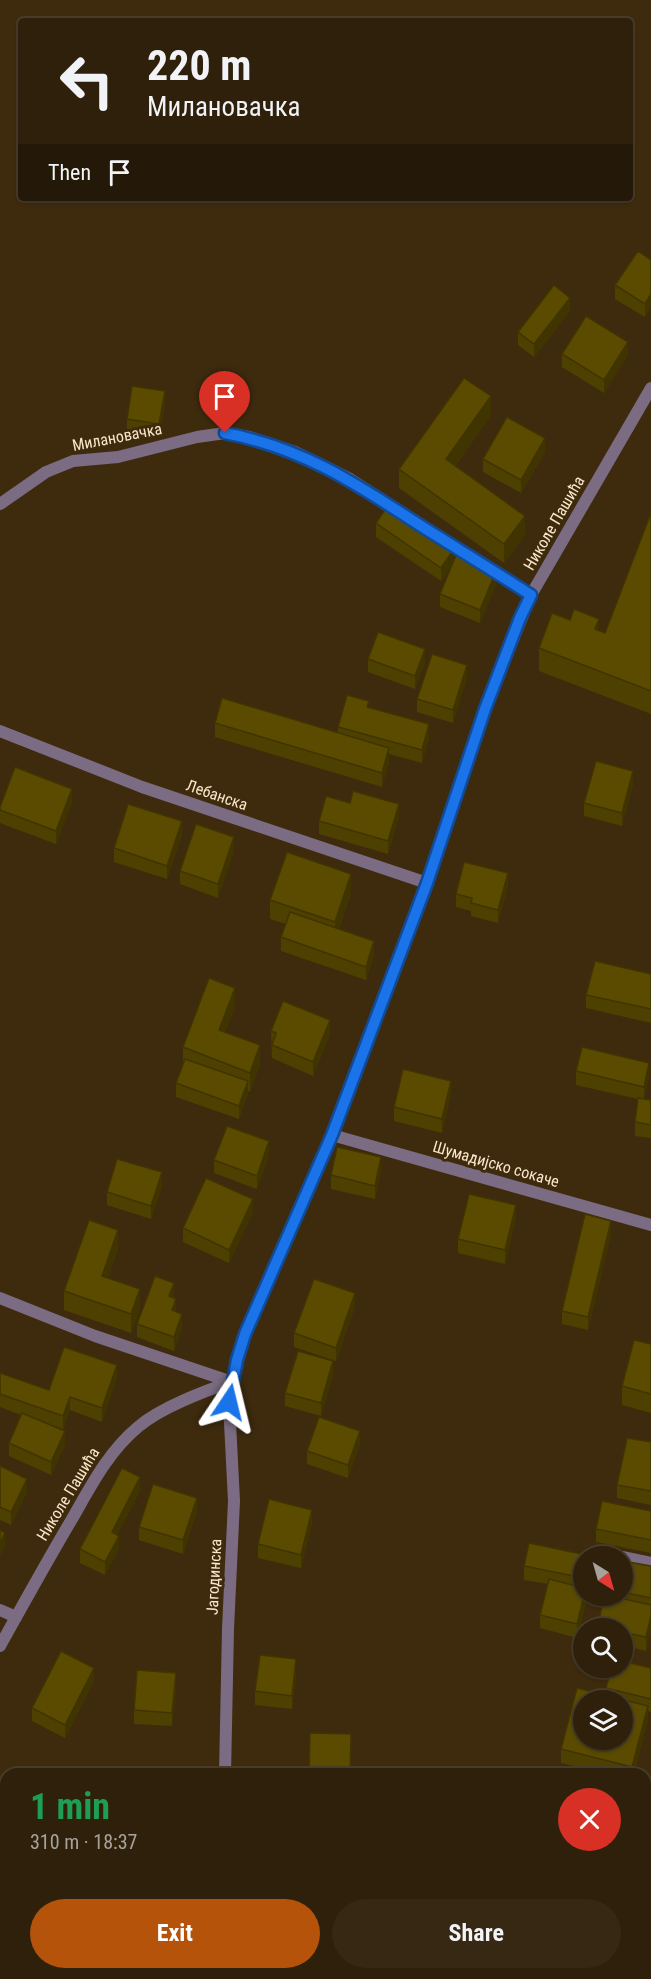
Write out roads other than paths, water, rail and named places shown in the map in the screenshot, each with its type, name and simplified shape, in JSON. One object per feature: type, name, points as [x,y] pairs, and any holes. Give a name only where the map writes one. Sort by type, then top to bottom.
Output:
[{"type":"street","name":"Николе Пашића","points":[[0,1646],[51,1553],[113,1452],[138,1427],[157,1414],[206,1390],[232,1382],[245,1334],[332,1135],[427,883],[485,709],[520,618],[531,595],[651,388]]},
{"type":"street","name":"Милановачка","points":[[0,504],[46,472],[73,461],[118,457],[197,437],[225,433],[249,437],[295,452],[350,479],[531,595]]},
{"type":"street","name":"Лебанска","points":[[0,731],[142,787],[427,883]]},
{"type":"street","name":"Шумадијско сокаче","points":[[332,1135],[651,1225]]},
{"type":"street","points":[[0,1298],[94,1336],[232,1382]]},
{"type":"street","name":"Јагодинска","points":[[225,1768],[234,1501],[229,1419],[232,1382]]},
{"type":"street","points":[[633,1559],[651,1563]]},
{"type":"street","points":[[0,1610],[16,1617]]}]
